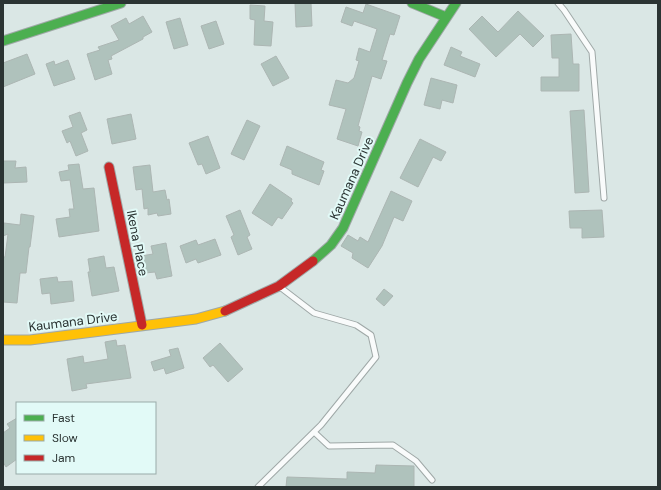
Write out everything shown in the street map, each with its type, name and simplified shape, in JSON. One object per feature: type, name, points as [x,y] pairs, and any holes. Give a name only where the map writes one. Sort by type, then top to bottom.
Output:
[{"type":"street","points":[[3,41],[121,3]]},
{"type":"street","points":[[412,3],[446,17]]},
{"type":"street","name":"Kaumana Drive","points":[[3,340],[30,340],[196,319],[228,310],[279,286],[316,259],[331,245],[343,228],[404,89],[419,59],[456,3]]},
{"type":"street","name":"Ikena Place","points":[[109,166],[142,325]]},
{"type":"lane","points":[[558,3],[592,52],[604,198]]},
{"type":"lane","points":[[258,487],[321,425],[376,357],[371,335],[356,325],[314,313],[279,286]]},
{"type":"lane","points":[[314,432],[329,446],[393,445],[416,460],[432,480]]},
{"type":"building","points":[[295,3],[311,3],[312,26],[296,27]]},
{"type":"building","points":[[366,4],[400,16],[394,35],[390,34],[382,60],[387,61],[381,79],[372,76],[358,126],[360,127],[359,131],[362,132],[358,146],[337,139],[346,109],[329,105],[336,80],[348,83],[354,78],[359,61],[356,60],[359,48],[370,52],[377,29],[354,21],[352,26],[341,22],[346,7],[363,13]]},
{"type":"building","points":[[250,5],[265,6],[264,21],[273,22],[271,46],[254,45],[255,20],[250,19]]},
{"type":"building","points":[[518,11],[544,36],[533,47],[520,34],[496,57],[469,29],[482,16],[498,32]]},
{"type":"building","points":[[143,16],[152,32],[143,37],[143,39],[111,56],[112,59],[108,60],[112,74],[95,80],[87,54],[100,50],[98,47],[119,40],[111,26],[126,18],[129,24]]},
{"type":"building","points":[[180,18],[188,45],[174,49],[166,22]]},
{"type":"building","points":[[216,21],[224,44],[209,49],[201,26]]},
{"type":"building","points":[[571,34],[573,64],[579,64],[579,91],[541,91],[541,77],[559,77],[559,58],[552,58],[551,35]]},
{"type":"building","points":[[451,47],[462,52],[460,56],[480,64],[475,77],[444,65]]},
{"type":"building","points":[[27,54],[35,74],[3,87],[3,63]]},
{"type":"building","points":[[276,56],[289,78],[273,86],[261,64]]},
{"type":"building","points":[[68,60],[75,79],[54,86],[46,64],[54,61],[55,65]]},
{"type":"building","points":[[431,78],[457,85],[453,103],[442,100],[440,109],[424,105]]},
{"type":"building","points":[[584,110],[589,192],[575,193],[570,111]]},
{"type":"building","points":[[80,112],[87,130],[81,133],[88,151],[76,156],[70,141],[67,143],[62,131],[73,127],[69,116]]},
{"type":"building","points":[[131,114],[136,139],[112,144],[107,119]]},
{"type":"building","points":[[247,120],[260,126],[244,160],[231,154]]},
{"type":"building","points":[[208,136],[220,168],[206,174],[202,164],[198,165],[189,143]]},
{"type":"building","points":[[420,139],[446,152],[441,161],[433,157],[418,187],[400,178]]},
{"type":"building","points":[[287,146],[324,162],[321,170],[324,171],[319,185],[292,174],[292,170],[280,165]]},
{"type":"building","points":[[3,161],[16,161],[15,168],[26,167],[27,182],[3,183]]},
{"type":"building","points":[[79,164],[83,189],[94,188],[99,231],[59,237],[56,219],[70,217],[69,209],[74,209],[70,180],[61,181],[59,172],[69,170],[68,165]]},
{"type":"building","points":[[150,165],[153,192],[165,190],[167,200],[169,199],[171,214],[158,216],[157,213],[148,215],[148,208],[144,209],[142,189],[136,190],[133,167]]},
{"type":"building","points":[[270,184],[292,199],[291,201],[293,203],[282,219],[278,217],[272,226],[252,213]]},
{"type":"building","points":[[391,191],[412,201],[403,221],[394,217],[382,246],[368,268],[352,258],[353,253],[341,246],[348,235],[358,241],[360,237],[368,242]]},
{"type":"building","points":[[240,210],[250,235],[247,237],[252,249],[238,255],[231,237],[234,235],[226,216]]},
{"type":"building","points":[[602,210],[604,237],[582,238],[582,228],[570,228],[569,211]]},
{"type":"building","points":[[21,214],[34,216],[26,273],[20,273],[17,303],[3,302],[3,257],[5,257],[8,234],[3,236],[4,223],[20,225]]},
{"type":"building","points":[[215,239],[221,255],[198,263],[196,259],[186,263],[180,246],[196,240],[198,245]]},
{"type":"building","points":[[166,243],[172,276],[157,279],[155,272],[145,273],[141,256],[153,254],[151,246]]},
{"type":"building","points":[[104,256],[106,268],[114,267],[119,291],[92,296],[88,272],[90,272],[88,259]]},
{"type":"building","points":[[57,277],[58,282],[72,281],[74,301],[51,304],[50,293],[42,294],[40,279]]},
{"type":"building","points":[[384,289],[393,296],[384,306],[376,299]]},
{"type":"building","points":[[116,340],[117,346],[125,345],[131,378],[86,384],[87,388],[72,391],[67,359],[83,356],[84,363],[108,359],[105,342]]},
{"type":"building","points":[[220,343],[243,369],[228,382],[213,365],[210,367],[203,358]]},
{"type":"building","points":[[178,348],[184,368],[166,374],[164,368],[154,371],[151,362],[171,356],[169,350]]},
{"type":"building","points":[[16,419],[16,460],[6,467],[3,462],[3,433],[10,428],[7,424]]},
{"type":"building","points":[[376,465],[414,466],[414,487],[286,487],[287,477],[347,479],[347,472],[375,473]]},
{"type":"traffic: fast","points":[[3,41],[121,3]]},
{"type":"traffic: fast","points":[[412,3],[446,17]]},
{"type":"traffic: fast","points":[[313,261],[331,245],[343,228],[419,59],[456,3]]},
{"type":"traffic: slow","points":[[3,340],[30,340],[196,319],[225,311]]},
{"type":"traffic: jam","points":[[109,167],[142,325]]},
{"type":"traffic: jam","points":[[225,311],[279,286],[313,261]]}]
